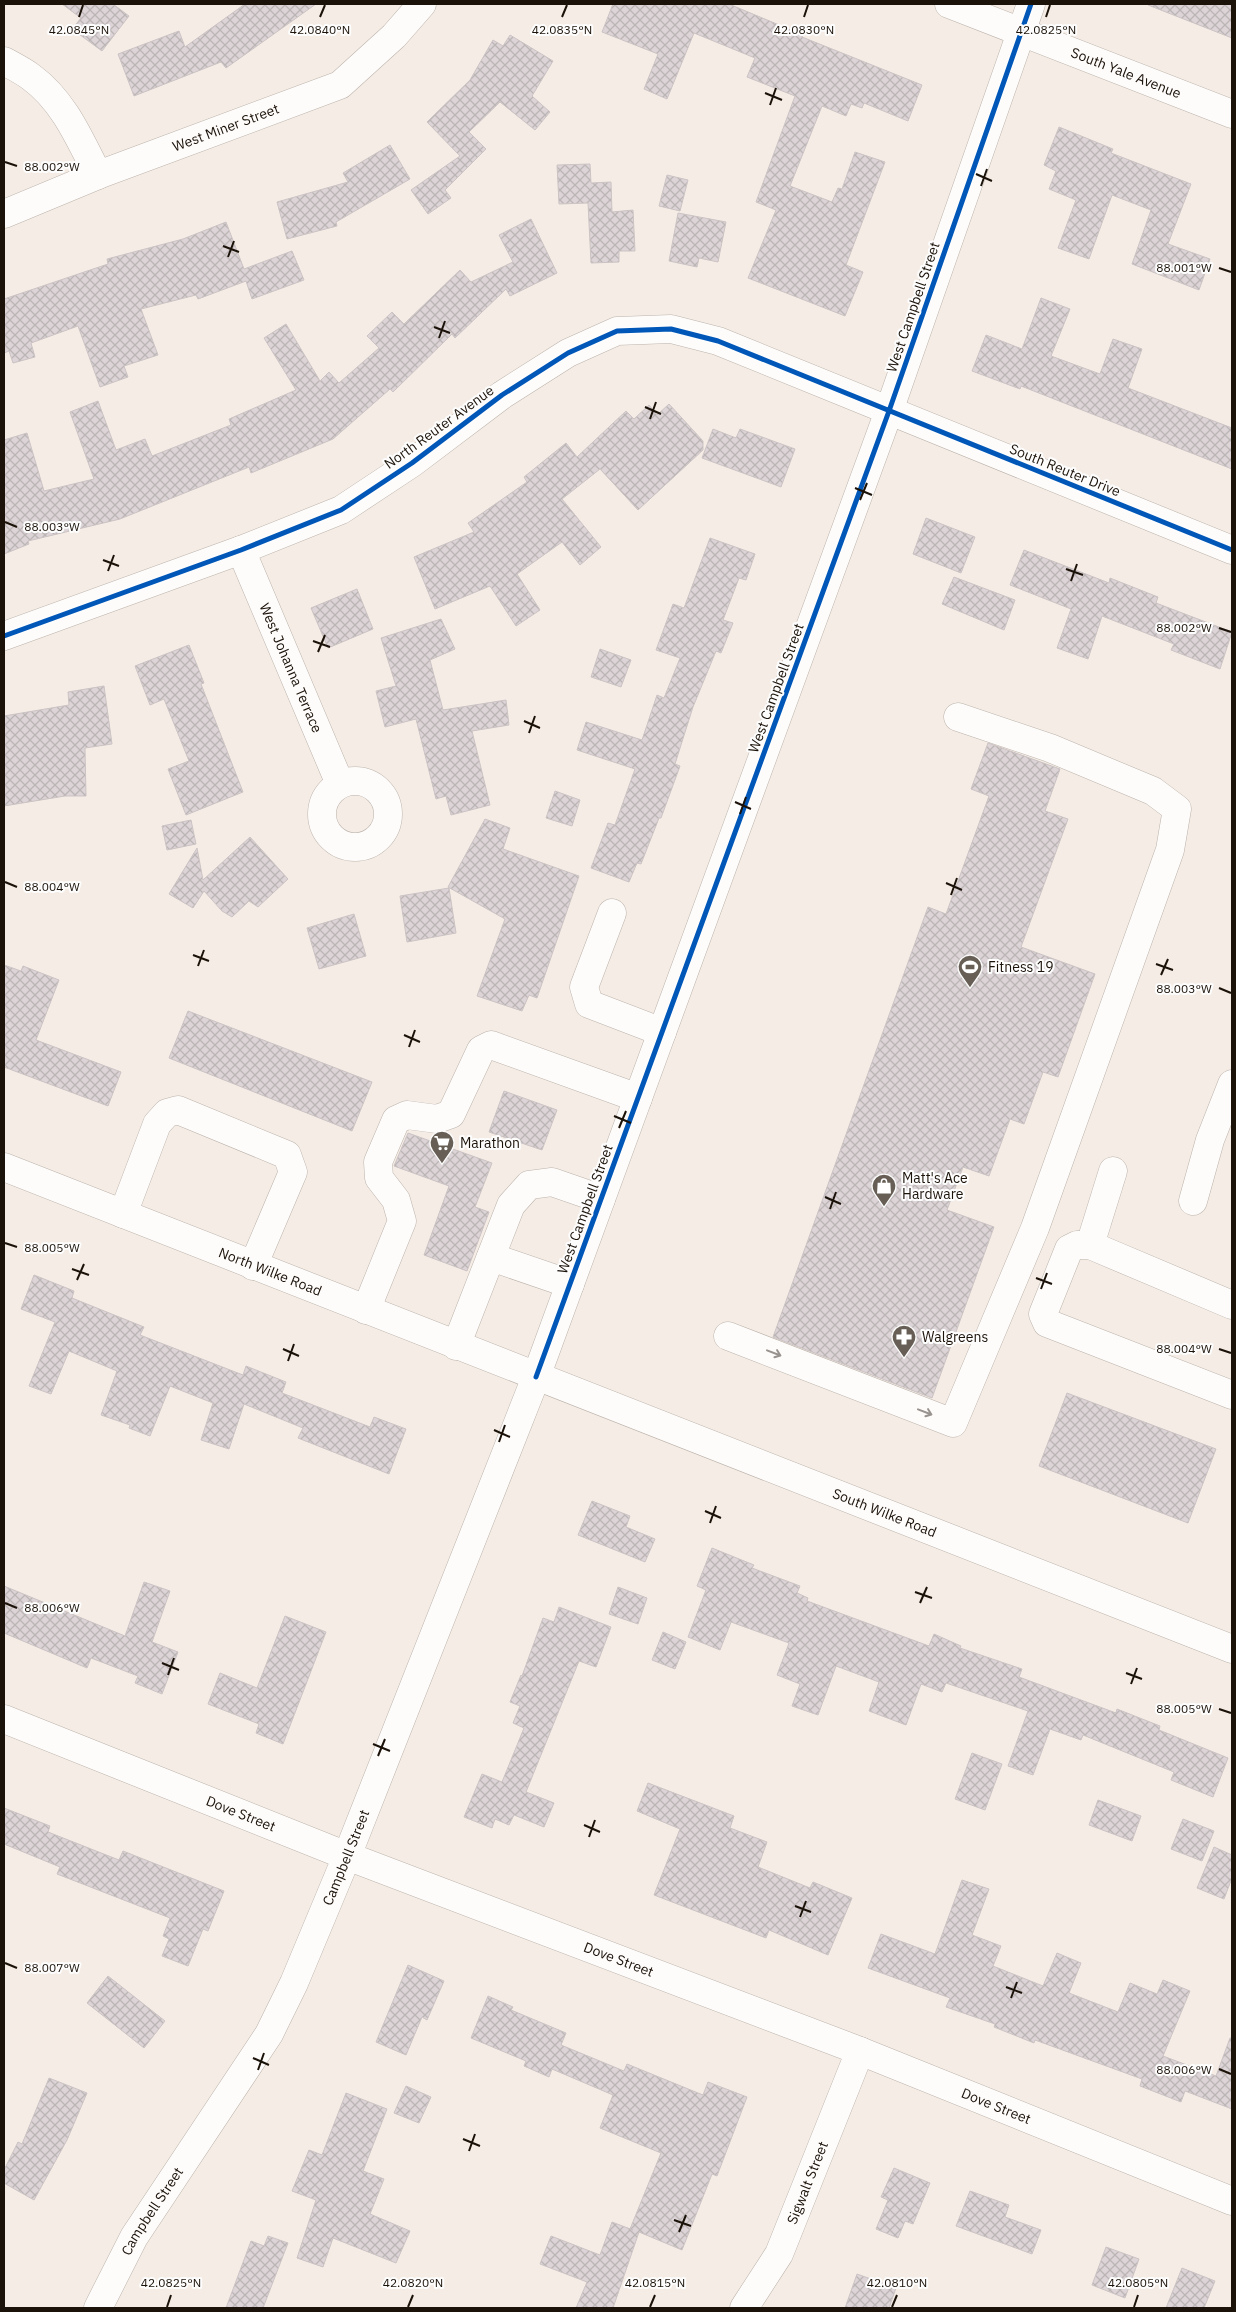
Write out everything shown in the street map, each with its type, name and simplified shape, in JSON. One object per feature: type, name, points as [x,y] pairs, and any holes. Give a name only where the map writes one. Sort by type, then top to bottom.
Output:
[{"type":"street","name":"West Miner Street","points":[[4,214],[98,175],[340,85],[394,36],[422,4]]},
{"type":"street","name":"South Yale Avenue","points":[[949,4],[1021,30],[1232,114]]},
{"type":"street","name":"West Campbell Street","points":[[536,1377],[889,411],[1031,4]]},
{"type":"street","points":[[4,61],[31,77],[58,103],[76,132],[98,175]]},
{"type":"street","name":"North Reuter Avenue","points":[[4,636],[241,550],[341,510],[412,462],[502,396],[568,353],[617,331],[671,329],[718,341],[889,411]]},
{"type":"street","name":"South Reuter Drive","points":[[889,411],[1232,550]]},
{"type":"street","name":"West Johanna Terrace","points":[[241,550],[340,784]]},
{"type":"street","points":[[728,1336],[954,1423],[1035,1228],[1170,850],[1177,808],[1153,791],[1050,748],[958,717]]},
{"type":"street","points":[[612,913],[584,986],[589,1004],[662,1032]]},
{"type":"street","points":[[366,1310],[402,1222],[396,1200],[379,1178],[378,1162],[396,1120],[407,1115],[437,1119],[452,1114],[481,1050],[492,1045],[638,1098]]},
{"type":"street","points":[[1193,1202],[1210,1140],[1232,1084]]},
{"type":"street","points":[[123,1214],[157,1124],[167,1113],[178,1110],[287,1155],[292,1172],[253,1266]]},
{"type":"street","name":"North Wilke Road","points":[[4,1167],[536,1377]]},
{"type":"street","points":[[1090,1245],[1113,1171]]},
{"type":"street","points":[[456,1346],[511,1205],[529,1185],[552,1182],[601,1199]]},
{"type":"street","points":[[1232,1305],[1090,1245],[1077,1245],[1069,1249],[1043,1314],[1047,1323],[1232,1395]]},
{"type":"street","points":[[491,1257],[570,1284]]},
{"type":"street","name":"South Wilke Road","points":[[536,1377],[1232,1649]]},
{"type":"street","name":"Campbell Street","points":[[98,2308],[134,2237],[269,2034],[294,1983],[347,1856],[536,1377]]},
{"type":"street","name":"Dove Street","points":[[4,1719],[347,1856],[860,2051],[1232,2200]]},
{"type":"street","name":"Sigwalt Street","points":[[744,2308],[779,2254],[860,2051]]},
{"type":"building","points":[[62,4],[113,4],[129,16],[102,51],[72,29],[81,18]]},
{"type":"building","points":[[245,4],[316,4],[226,68],[221,62],[134,96],[118,54],[179,31],[185,47]]},
{"type":"building","points":[[613,4],[729,4],[803,35],[802,37],[922,85],[908,121],[864,103],[862,108],[851,104],[846,116],[822,106],[790,186],[832,202],[838,188],[842,189],[855,152],[885,162],[846,265],[863,272],[845,316],[748,278],[776,210],[756,202],[795,96],[747,77],[755,58],[694,33],[667,99],[644,89],[658,54],[602,32]]},
{"type":"building","points":[[1232,4],[1232,38],[1148,5]]},
{"type":"building","points":[[510,35],[553,61],[532,96],[550,112],[535,130],[500,102],[469,132],[486,149],[445,190],[451,198],[428,214],[411,190],[460,156],[427,122],[470,80],[493,40],[503,46]]},
{"type":"building","points":[[1059,127],[1113,149],[1111,153],[1191,184],[1168,244],[1210,259],[1199,290],[1132,264],[1151,210],[1112,195],[1089,259],[1058,248],[1076,200],[1049,189],[1056,171],[1044,165]]},
{"type":"building","points":[[390,145],[410,179],[336,222],[337,226],[287,239],[277,202],[348,182],[343,173]]},
{"type":"building","points":[[590,164],[591,183],[611,182],[612,212],[633,210],[635,251],[619,251],[619,262],[591,263],[588,203],[559,204],[557,165]]},
{"type":"building","points":[[667,175],[688,180],[680,211],[659,206]]},
{"type":"building","points":[[678,213],[726,222],[718,262],[699,258],[697,267],[669,261]]},
{"type":"building","points":[[531,219],[557,273],[510,296],[506,289],[455,338],[452,334],[393,392],[390,389],[333,439],[251,473],[249,467],[120,519],[28,541],[29,544],[4,554],[4,440],[27,433],[44,491],[94,479],[70,412],[98,401],[116,450],[145,439],[152,456],[231,425],[229,419],[296,390],[264,338],[286,324],[320,381],[329,372],[339,383],[379,348],[367,336],[392,312],[404,324],[460,270],[471,282],[513,262],[499,235]]},
{"type":"building","points":[[226,222],[244,269],[292,251],[304,280],[252,299],[246,281],[198,299],[196,295],[141,309],[158,355],[124,366],[128,377],[100,387],[78,326],[31,343],[35,357],[13,363],[9,351],[4,353],[4,299],[108,264],[107,259],[183,239]]},
{"type":"building","points":[[1041,298],[1070,309],[1051,356],[1100,374],[1113,339],[1142,349],[1128,388],[1232,428],[1232,469],[1021,386],[1020,389],[972,371],[986,335],[1022,349]]},
{"type":"building","points":[[669,404],[703,441],[703,450],[638,510],[600,469],[562,499],[601,547],[580,565],[562,542],[517,574],[540,610],[516,626],[490,586],[435,609],[414,557],[474,532],[468,523],[527,482],[524,477],[566,443],[577,457],[626,411],[634,419],[649,405],[657,415]]},
{"type":"building","points":[[713,429],[736,438],[740,429],[795,449],[781,487],[702,458]]},
{"type":"building","points":[[926,518],[975,537],[961,573],[913,554]]},
{"type":"building","points":[[710,538],[755,554],[746,580],[739,578],[723,620],[733,623],[721,653],[716,651],[693,707],[675,764],[680,766],[661,818],[659,818],[641,864],[637,863],[629,882],[591,868],[608,823],[615,825],[635,769],[577,750],[586,722],[642,740],[657,695],[664,698],[680,658],[656,650],[673,604],[684,608]]},
{"type":"building","points":[[1024,550],[1109,583],[1110,578],[1158,597],[1156,603],[1232,632],[1220,669],[1171,650],[1174,644],[1102,616],[1088,659],[1057,648],[1071,609],[1010,585]]},
{"type":"building","points":[[954,577],[1015,600],[1004,630],[942,604]]},
{"type":"building","points":[[357,589],[373,629],[328,648],[311,608]]},
{"type":"building","points":[[441,619],[455,649],[430,660],[443,710],[506,700],[509,725],[472,731],[490,805],[451,815],[446,796],[436,799],[416,719],[385,727],[376,691],[396,686],[381,638]]},
{"type":"building","points":[[189,645],[204,683],[201,684],[243,792],[186,815],[168,769],[189,761],[164,699],[150,705],[135,666]]},
{"type":"building","points":[[600,649],[631,660],[621,687],[591,677]]},
{"type":"building","points":[[104,686],[112,744],[85,748],[86,796],[65,796],[4,806],[4,716],[69,705],[68,692]]},
{"type":"building","points":[[988,743],[1060,769],[1045,811],[1068,819],[1021,947],[1095,974],[1058,1077],[1043,1072],[1024,1124],[1010,1119],[989,1176],[963,1167],[947,1210],[994,1227],[932,1398],[773,1337],[928,907],[946,914],[989,796],[971,789]]},
{"type":"building","points":[[555,791],[580,800],[572,826],[546,818]]},
{"type":"building","points":[[485,819],[510,828],[503,849],[579,876],[537,998],[529,995],[522,1011],[477,996],[505,919],[448,887]]},
{"type":"building","points":[[191,820],[196,844],[167,850],[162,826]]},
{"type":"building","points":[[250,837],[288,879],[258,907],[249,901],[232,917],[222,911],[204,891],[193,908],[169,894],[197,848],[203,880]]},
{"type":"building","points":[[449,888],[456,933],[407,942],[400,896]]},
{"type":"building","points":[[354,914],[366,956],[319,969],[307,928]]},
{"type":"building","points":[[4,965],[21,971],[23,966],[59,980],[36,1040],[121,1072],[108,1106],[4,1067]]},
{"type":"building","points":[[188,1011],[372,1082],[352,1131],[169,1058]]},
{"type":"building","points":[[504,1091],[557,1110],[542,1150],[489,1132]]},
{"type":"building","points":[[408,1133],[492,1163],[475,1207],[489,1212],[467,1271],[424,1255],[449,1186],[394,1166]]},
{"type":"building","points":[[34,1275],[74,1291],[72,1298],[144,1327],[140,1335],[243,1375],[246,1366],[286,1382],[282,1393],[370,1427],[374,1417],[406,1429],[389,1474],[298,1438],[303,1428],[244,1404],[229,1449],[201,1440],[213,1403],[170,1386],[150,1436],[129,1428],[130,1425],[101,1415],[117,1371],[69,1351],[51,1394],[29,1386],[55,1322],[21,1309]]},
{"type":"building","points":[[1067,1393],[1216,1449],[1188,1523],[1039,1466]]},
{"type":"building","points":[[592,1501],[630,1516],[626,1527],[655,1539],[645,1562],[578,1535]]},
{"type":"building","points":[[712,1548],[754,1565],[752,1568],[800,1586],[797,1593],[808,1598],[807,1601],[929,1646],[934,1634],[961,1646],[960,1648],[1022,1669],[1019,1677],[1116,1713],[1117,1709],[1160,1726],[1159,1730],[1228,1758],[1213,1797],[1171,1780],[1174,1772],[1083,1735],[1081,1740],[1050,1729],[1033,1775],[1008,1766],[1028,1711],[946,1683],[942,1692],[921,1684],[906,1725],[869,1711],[879,1682],[836,1666],[818,1715],[792,1706],[800,1684],[777,1675],[789,1643],[731,1622],[720,1650],[688,1637],[706,1590],[697,1586]]},
{"type":"building","points":[[144,1582],[170,1591],[152,1642],[178,1652],[162,1694],[135,1683],[138,1676],[91,1658],[87,1668],[4,1633],[4,1586],[125,1636]]},
{"type":"building","points":[[618,1587],[647,1598],[638,1624],[609,1614]]},
{"type":"building","points":[[559,1607],[611,1627],[596,1667],[579,1661],[526,1792],[554,1803],[544,1827],[514,1815],[509,1825],[495,1819],[492,1828],[464,1817],[482,1774],[502,1782],[524,1728],[513,1723],[520,1706],[510,1702],[522,1676],[543,1618],[554,1622]]},
{"type":"building","points":[[285,1616],[326,1632],[283,1744],[256,1733],[259,1724],[208,1704],[220,1673],[257,1688]]},
{"type":"building","points":[[663,1632],[686,1642],[675,1669],[652,1660]]},
{"type":"building","points":[[972,1753],[1002,1764],[985,1810],[955,1799]]},
{"type":"building","points":[[648,1783],[734,1816],[730,1828],[767,1842],[758,1867],[810,1888],[813,1882],[852,1898],[828,1955],[769,1930],[766,1938],[654,1895],[680,1829],[637,1811]]},
{"type":"building","points":[[1098,1800],[1141,1816],[1132,1841],[1089,1825]]},
{"type":"building","points":[[4,1808],[50,1826],[48,1832],[119,1860],[123,1851],[224,1891],[208,1931],[203,1929],[188,1966],[162,1956],[169,1939],[163,1936],[170,1918],[57,1874],[60,1867],[4,1844]]},
{"type":"building","points":[[1183,1819],[1214,1831],[1202,1861],[1171,1849]]},
{"type":"building","points":[[1214,1847],[1232,1855],[1232,1878],[1224,1899],[1197,1888]]},
{"type":"building","points":[[962,1880],[989,1889],[972,1935],[1001,1946],[993,1966],[1043,1986],[1057,1953],[1081,1963],[1069,1993],[1118,2012],[1130,1983],[1157,1994],[1163,1980],[1190,1991],[1163,2056],[1216,2076],[1230,2038],[1232,2038],[1232,2109],[1185,2091],[1181,2102],[1140,2086],[1142,2079],[1035,2040],[1034,2043],[994,2027],[995,2024],[946,2007],[950,1998],[868,1968],[881,1934],[935,1954]]},
{"type":"building","points":[[408,1965],[444,1981],[427,2020],[422,2017],[406,2055],[376,2042]]},
{"type":"building","points":[[108,1976],[165,2021],[144,2048],[87,2003]]},
{"type":"building","points":[[488,1996],[513,2007],[511,2010],[566,2033],[561,2045],[624,2071],[627,2064],[703,2095],[708,2082],[747,2097],[717,2176],[712,2174],[682,2250],[639,2232],[613,2308],[576,2308],[587,2282],[540,2264],[551,2236],[600,2255],[612,2222],[630,2229],[661,2153],[600,2128],[613,2095],[552,2069],[549,2077],[524,2066],[526,2061],[471,2038]]},
{"type":"building","points":[[49,2078],[87,2093],[67,2140],[34,2200],[4,2183],[4,2170],[18,2142],[22,2144]]},
{"type":"building","points":[[406,2086],[431,2097],[419,2123],[394,2113]]},
{"type":"building","points":[[346,2093],[387,2109],[363,2171],[384,2179],[370,2214],[410,2231],[396,2263],[333,2238],[323,2267],[297,2258],[316,2200],[292,2191],[309,2150],[322,2155]]},
{"type":"building","points":[[894,2168],[930,2183],[913,2224],[905,2221],[898,2238],[876,2229],[888,2200],[881,2197]]},
{"type":"building","points":[[970,2191],[1009,2205],[1005,2217],[1041,2230],[1032,2254],[956,2226]]},
{"type":"building","points":[[268,2236],[288,2243],[263,2308],[226,2308],[251,2241],[264,2246]]},
{"type":"building","points":[[1106,2247],[1139,2259],[1125,2298],[1092,2285]]},
{"type":"building","points":[[1182,2268],[1215,2281],[1204,2308],[1166,2308]]},
{"type":"building","points":[[857,2274],[896,2288],[889,2308],[845,2308]]},
{"type":"cycle path","points":[[536,1377],[889,411],[1031,4]]},
{"type":"cycle path","points":[[4,636],[241,550],[341,510],[412,463],[502,395],[568,353],[617,331],[671,329],[718,341],[1232,550]]},
{"type":"place","name":"Fitness 19","points":[[970,988]]},
{"type":"place","name":"Marathon","points":[[442,1164]]},
{"type":"place","name":"Matt's Ace Hardware","points":[[884,1207]]},
{"type":"place","name":"Walgreens","points":[[904,1358]]}]
